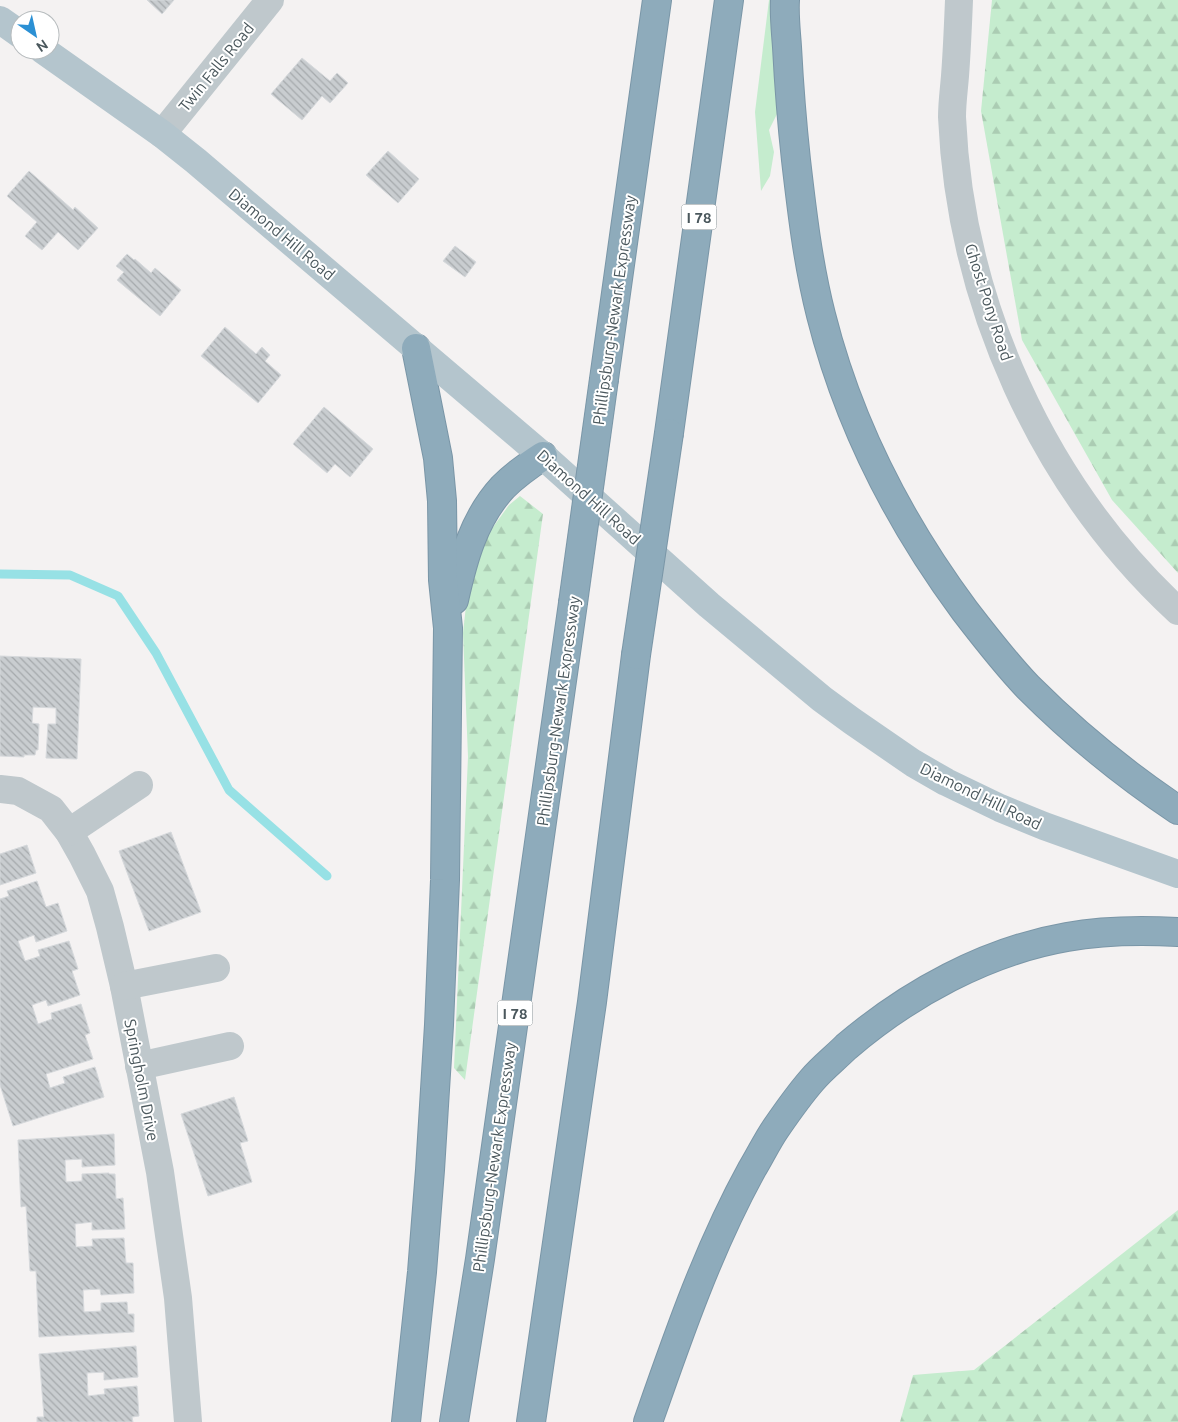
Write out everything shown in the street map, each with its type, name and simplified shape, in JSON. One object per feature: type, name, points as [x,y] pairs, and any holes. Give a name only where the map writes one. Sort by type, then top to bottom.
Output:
[{"type":"highway","name":"Phillipsburg-Newark Expressway","points":[[454,1422],[481,1249],[573,603],[656,0]]},
{"type":"highway","name":"I 78","points":[[531,1422],[592,1002],[636,655],[729,0]]},
{"type":"highway","points":[[785,0],[789,99],[809,260],[821,314],[836,366],[864,440],[919,545],[941,579],[1001,657],[1028,687],[1080,736],[1122,770],[1178,810]]},
{"type":"highway","points":[[406,1422],[426,1216],[439,1025],[445,880],[448,628],[443,580],[442,501],[438,458],[416,348]]},
{"type":"highway","points":[[448,628],[462,564],[478,522],[489,504],[504,486],[517,474],[543,456]]},
{"type":"highway","points":[[648,1422],[685,1316],[739,1193],[775,1129],[812,1080],[836,1057],[860,1035],[891,1012],[923,992],[961,972],[1000,955],[1041,943],[1084,934],[1136,930],[1178,932]]},
{"type":"main road","name":"Diamond Hill Road","points":[[57,60],[162,134],[543,456],[709,605],[822,699],[882,742],[946,782],[1000,808],[1044,826],[1178,874]]},
{"type":"street","name":"Twin Falls Road","points":[[162,134],[270,0]]},
{"type":"street","name":"Ghost Pony Road","points":[[960,0],[952,116],[960,191],[974,266],[997,338],[1027,408],[1064,474],[1108,536],[1158,592],[1178,611]]},
{"type":"street","points":[[69,832],[139,785]]},
{"type":"street","name":"Springholm Drive","points":[[0,789],[18,791],[51,809],[69,832],[100,891],[124,986],[160,1172],[178,1298],[188,1422]]},
{"type":"street","points":[[124,986],[216,968]]},
{"type":"street","points":[[139,1066],[230,1046]]},
{"type":"green space","points":[[769,0],[773,0],[778,112],[769,130],[774,152],[770,176],[761,191],[755,112]]},
{"type":"green space","points":[[992,0],[1178,0],[1178,573],[1112,500],[1022,340],[981,111]]},
{"type":"green space","points":[[520,496],[543,514],[465,1080],[454,1068],[468,757],[463,633],[469,578],[483,541],[509,505]]},
{"type":"green space","points":[[1178,1210],[1178,1422],[900,1422],[913,1375],[974,1370]]},
{"type":"building","points":[[147,0],[174,0],[162,14]]},
{"type":"building","points":[[302,58],[330,81],[337,73],[348,83],[330,103],[322,96],[302,120],[271,94]]},
{"type":"building","points":[[388,151],[419,179],[398,203],[366,175]]},
{"type":"building","points":[[29,171],[73,210],[75,207],[98,228],[78,250],[58,232],[42,250],[25,236],[37,222],[7,196]]},
{"type":"building","points":[[455,246],[476,262],[465,277],[443,261]]},
{"type":"building","points":[[127,254],[151,273],[155,268],[181,290],[160,316],[117,280],[124,272],[116,266]]},
{"type":"building","points":[[225,327],[256,354],[262,347],[270,355],[265,361],[281,375],[258,403],[201,356]]},
{"type":"building","points":[[324,407],[373,449],[350,477],[335,464],[327,473],[293,444]]},
{"type":"building","points":[[0,656],[81,659],[77,759],[46,758],[48,724],[56,724],[56,708],[33,707],[32,723],[39,724],[38,750],[36,750],[35,755],[24,755],[24,757],[0,756]]},
{"type":"building","points":[[171,832],[201,912],[149,931],[119,851]]},
{"type":"building","points":[[27,845],[36,873],[0,885],[0,854]]},
{"type":"building","points":[[37,881],[46,907],[58,903],[67,931],[36,942],[34,935],[18,941],[25,961],[40,956],[38,950],[69,941],[78,969],[72,971],[80,995],[48,1006],[46,1000],[32,1005],[38,1024],[52,1019],[51,1013],[81,1004],[90,1033],[85,1035],[93,1059],[46,1074],[50,1088],[65,1083],[63,1077],[95,1067],[104,1097],[13,1126],[0,1085],[0,899],[9,896],[7,891]]},
{"type":"building","points":[[234,1097],[248,1141],[240,1143],[252,1182],[208,1196],[181,1114]]},
{"type":"building","points":[[114,1134],[115,1165],[82,1167],[82,1159],[65,1160],[66,1182],[82,1181],[82,1174],[115,1174],[116,1199],[123,1198],[125,1229],[92,1230],[92,1222],[75,1224],[76,1247],[93,1246],[92,1239],[124,1238],[126,1263],[133,1263],[134,1293],[101,1295],[100,1289],[83,1290],[84,1312],[101,1311],[101,1303],[127,1302],[128,1314],[134,1314],[134,1332],[39,1337],[36,1271],[30,1271],[26,1206],[21,1207],[18,1140]]},
{"type":"building","points":[[136,1346],[138,1377],[104,1380],[104,1372],[87,1373],[88,1396],[105,1394],[104,1389],[137,1386],[139,1416],[132,1417],[133,1422],[37,1422],[37,1417],[44,1417],[39,1354]]},
{"type":"waterway","points":[[0,574],[70,575],[118,596],[156,653],[229,790],[327,876]]}]
